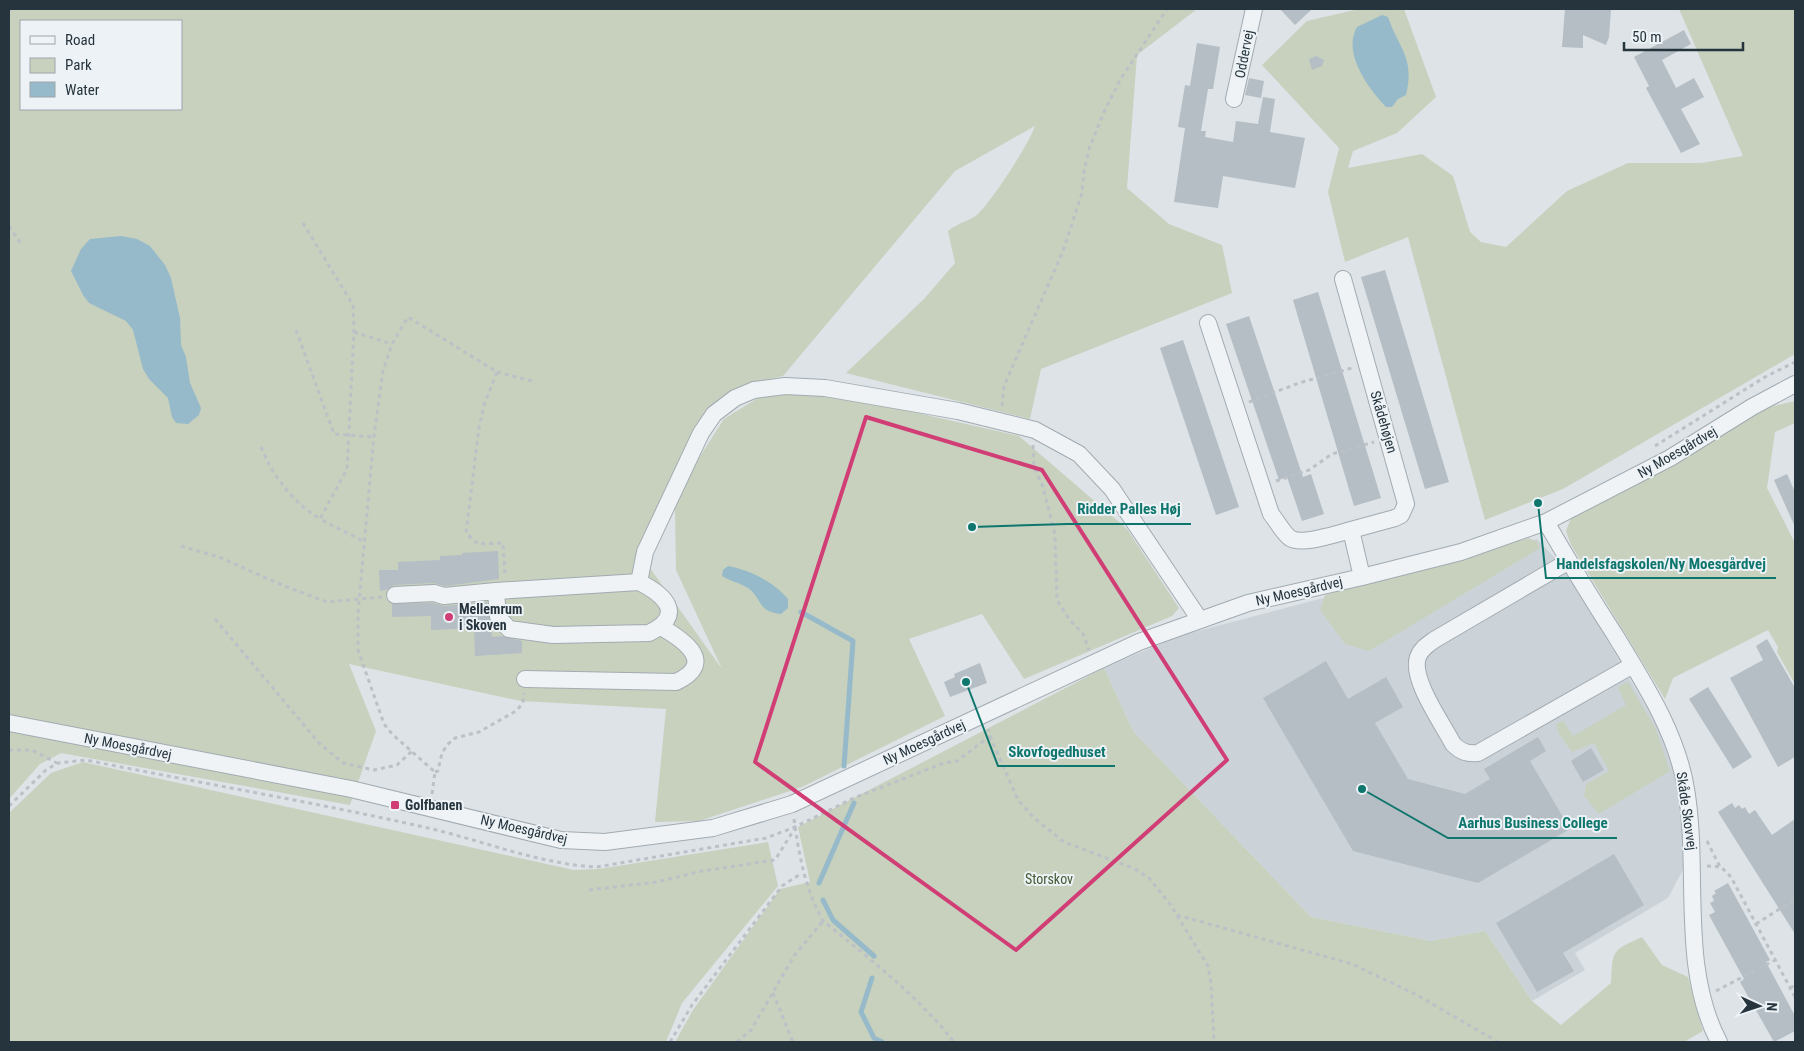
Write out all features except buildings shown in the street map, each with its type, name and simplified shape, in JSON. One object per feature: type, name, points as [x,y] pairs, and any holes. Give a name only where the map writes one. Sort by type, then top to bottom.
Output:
[{"type":"street","name":"Oddervej","points":[[1234,99],[1254,9]]},
{"type":"street","name":"Skådehøjen","points":[[1208,322],[1271,514],[1286,535],[1294,540],[1304,541],[1395,518],[1404,510],[1405,498],[1343,278]]},
{"type":"street","name":"Ny Moesgårdvej","points":[[9,723],[352,789],[562,840],[605,842],[713,828],[792,804],[1140,642],[1248,603],[1461,552],[1546,522],[1670,458],[1752,407],[1795,384]]},
{"type":"street","points":[[639,582],[645,552],[701,433],[714,414],[741,395],[754,390],[785,386],[825,388],[958,411],[1035,430],[1079,454],[1112,489],[1200,620]]},
{"type":"street","name":"Skåde Skovvej","points":[[1546,522],[1664,718],[1677,756],[1686,788],[1693,865],[1696,969],[1702,998],[1719,1042]]},
{"type":"street","points":[[1351,530],[1362,577]]},
{"type":"street","points":[[1569,561],[1424,647],[1418,659],[1421,686],[1453,744],[1459,750],[1468,754],[1478,752],[1633,665]]},
{"type":"street","points":[[395,595],[434,593],[444,596],[501,591],[639,582],[664,598],[668,608],[667,618],[661,627],[649,633],[553,635],[509,630],[498,618],[501,591]]},
{"type":"street","points":[[525,679],[676,682],[686,677],[693,668],[695,657],[686,642],[661,627]]},
{"type":"path","points":[[1002,422],[1004,386],[1063,251],[1082,193],[1089,149],[1120,80],[1167,9]]},
{"type":"path","points":[[303,223],[353,305],[354,332],[347,469],[320,519]]},
{"type":"path","points":[[9,226],[21,244]]},
{"type":"path","points":[[435,772],[392,734],[380,715],[358,650],[363,541],[383,371],[392,344],[408,317],[497,372],[536,382]]},
{"type":"path","points":[[296,330],[334,434],[374,437]]},
{"type":"path","points":[[354,332],[392,344]]},
{"type":"path","points":[[1648,450],[1765,377],[1795,362]]},
{"type":"path","points":[[1236,407],[1299,383],[1367,363]]},
{"type":"path","points":[[497,372],[484,404],[479,428],[466,533],[478,544],[503,543],[501,591]]},
{"type":"path","points":[[1035,430],[1032,453],[1034,467],[1043,487],[1055,535],[1057,600],[1088,643],[1092,664]]},
{"type":"path","points":[[1262,486],[1309,470],[1332,454],[1388,438]]},
{"type":"path","points":[[261,447],[288,492],[302,508],[363,541]]},
{"type":"path","points":[[181,546],[219,557],[282,585],[327,602],[395,595]]},
{"type":"path","points":[[215,619],[307,730],[343,763],[374,770],[397,765],[412,751]]},
{"type":"path","points":[[433,788],[435,772],[438,770],[442,753],[447,745],[455,738],[479,732],[516,711],[522,703],[525,679]]},
{"type":"path","points":[[984,714],[990,736],[1018,800],[1034,818],[1064,842],[1133,868],[1149,878],[1177,915],[1208,966],[1212,983],[1214,1042]]},
{"type":"path","points":[[588,890],[657,882],[702,871],[775,860],[795,827],[854,798],[944,763],[957,761],[990,736]]},
{"type":"path","points":[[9,750],[32,750],[58,763]]},
{"type":"path","points":[[792,804],[803,873],[815,907],[823,921],[940,1024],[954,1042]]},
{"type":"path","points":[[1693,865],[1721,867],[1731,877],[1795,997]]},
{"type":"path","points":[[670,1042],[692,1005],[782,886],[803,873]]},
{"type":"path","points":[[1756,924],[1795,899]]},
{"type":"path","points":[[1177,915],[1352,964],[1416,995],[1498,1042]]},
{"type":"path","points":[[737,1042],[751,1030],[794,956],[823,921]]},
{"type":"path","points":[[1702,998],[1775,960]]},
{"type":"path","points":[[1790,988],[1795,985]]},
{"type":"path","points":[[772,993],[792,1042]]},
{"type":"highlighted area","points":[[866,417],[1042,470],[1227,760],[1016,950],[755,762]]},
{"type":"shaded area","points":[[1537,539],[1567,571],[1660,731],[1680,791],[1689,858],[1668,898],[1575,953],[1585,970],[1532,1001],[1485,931],[1431,941],[1311,917],[1133,731],[1104,668],[1179,636],[1441,567]]},
{"type":"green space","points":[[9,9],[1197,9],[1137,55],[1127,188],[1169,224],[1222,245],[1232,293],[1041,369],[1030,419],[846,373],[924,299],[955,263],[948,231],[975,216],[984,207],[1018,158],[1035,126],[955,171],[783,376],[748,384],[729,393],[640,554],[722,669],[676,570],[675,509],[697,461],[724,419],[758,398],[806,392],[842,396],[1019,436],[1127,529],[1179,608],[1172,616],[1024,679],[982,614],[909,639],[945,716],[802,787],[699,821],[655,822],[666,709],[521,701],[349,664],[376,731],[350,805],[61,753],[40,764],[9,799]]},
{"type":"green space","points":[[1359,9],[1404,9],[1436,97],[1397,133],[1353,151],[1348,168],[1422,154],[1453,176],[1470,232],[1481,242],[1506,247],[1567,191],[1628,163],[1701,163],[1743,156],[1679,9],[1795,9],[1795,354],[1563,489],[1485,520],[1408,237],[1345,262],[1328,192],[1339,148],[1262,65],[1307,21]]},
{"type":"green space","points":[[1795,401],[1795,423],[1775,432],[1767,488],[1795,543],[1795,684],[1777,652],[1778,647],[1768,630],[1673,678],[1665,699],[1571,545],[1566,531],[1571,518],[1766,408]]},
{"type":"green space","points":[[1529,538],[1537,542],[1540,548],[1369,651],[1345,644],[1320,610],[1325,595]]},
{"type":"green space","name":"Storskov","points":[[1104,668],[1133,731],[1311,917],[1431,941],[1485,931],[1532,1001],[1561,1025],[1611,983],[1612,964],[1619,949],[1642,937],[1662,965],[1688,977],[1703,1031],[1684,1042],[675,1042],[693,1010],[780,889],[810,882],[798,827]]},
{"type":"green space","points":[[1628,682],[1656,729],[1670,771],[1599,814],[1584,796],[1586,784],[1609,771],[1594,743],[1572,752],[1559,734],[1556,724],[1563,721],[1573,736],[1626,705],[1618,687]]},
{"type":"green space","points":[[83,762],[574,870],[599,869],[768,842],[778,886],[682,1003],[666,1042],[9,1042],[9,813],[51,773]]},
{"type":"water","points":[[1382,15],[1388,17],[1404,54],[1409,71],[1406,95],[1398,99],[1392,107],[1386,107],[1365,80],[1359,70],[1353,48],[1353,37],[1357,27]]},
{"type":"water","points":[[121,236],[137,239],[150,246],[165,265],[171,278],[180,318],[181,345],[186,357],[190,383],[201,408],[199,415],[188,424],[176,423],[172,417],[168,398],[149,379],[143,369],[133,330],[126,321],[89,303],[71,271],[81,249],[90,239]]},
{"type":"water","points":[[728,566],[745,570],[769,582],[788,599],[788,608],[781,614],[768,611],[748,588],[722,576],[723,570]]},
{"type":"waterway","points":[[801,612],[853,641],[844,766]]},
{"type":"waterway","points":[[819,883],[854,803]]},
{"type":"waterway","points":[[823,900],[833,920],[874,956]]},
{"type":"waterway","points":[[872,978],[861,1012],[874,1038],[882,1042]]},
{"type":"place","name":"Handelsfagskolen/Ny Moesgårdvej","points":[[1538,503]]},
{"type":"place","name":"Ridder Palles Høj","points":[[972,527]]},
{"type":"place","name":"Mellemrum i Skoven","points":[[449,617]]},
{"type":"place","name":"Skovfogedhuset","points":[[966,682]]},
{"type":"place","name":"Aarhus Business College","points":[[1362,789]]},
{"type":"place","name":"Golfbanen","points":[[395,805]]}]
